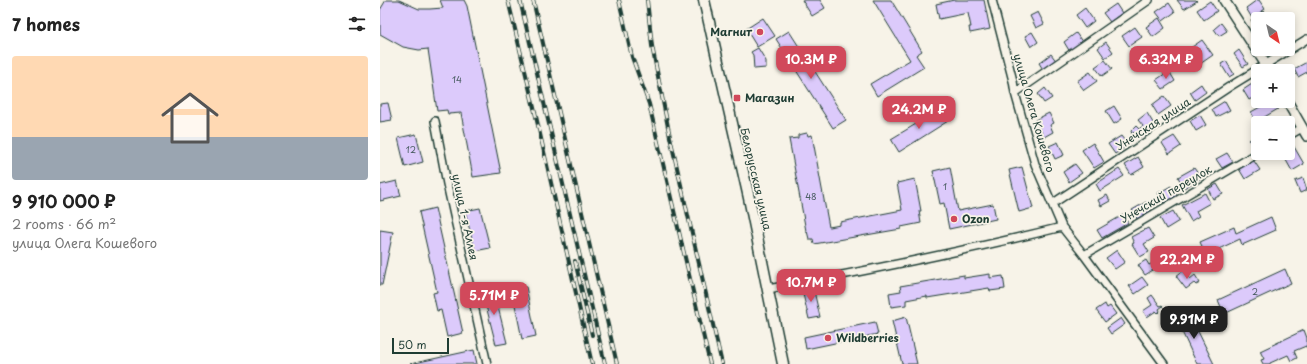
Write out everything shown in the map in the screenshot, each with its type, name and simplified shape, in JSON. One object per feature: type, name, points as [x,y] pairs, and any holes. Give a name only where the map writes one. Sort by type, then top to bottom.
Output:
[{"type":"main road","name":"Белорусская улица","points":[[704,0],[768,289],[783,364]]},
{"type":"street","name":"улица Олега Кошевого","points":[[992,0],[1015,93],[1035,164],[1062,227],[1084,254],[1164,364]]},
{"type":"street","points":[[1015,93],[1149,0]]},
{"type":"street","points":[[1224,0],[1265,64]]},
{"type":"street","name":"Унечская улица","points":[[1273,64],[1307,39]]},
{"type":"street","name":"Унечская улица","points":[[1052,204],[1164,130],[1251,78]]},
{"type":"street","points":[[1291,108],[1305,132],[1295,134]]},
{"type":"street","name":"улица 1-я Аллея","points":[[435,121],[447,184],[487,364]]},
{"type":"street","name":"Унечский переулок","points":[[1084,254],[1251,157]]},
{"type":"street","points":[[768,289],[851,273],[1062,227]]},
{"type":"building","points":[[386,0],[399,0],[419,9],[430,9],[443,8],[440,0],[464,0],[467,6],[501,173],[473,177],[461,113],[448,114],[447,110],[437,111],[428,49],[419,50],[403,47],[380,34],[380,10]]},
{"type":"building","points":[[802,0],[820,0],[825,8],[812,16]]},
{"type":"building","points":[[873,0],[891,0],[922,51],[916,55],[924,67],[877,96],[870,84],[910,60]]},
{"type":"building","points":[[954,0],[984,0],[990,29],[970,33],[969,27],[971,27],[968,13],[939,19],[936,4]]},
{"type":"building","points":[[1177,0],[1196,0],[1197,1],[1184,9]]},
{"type":"building","points":[[1259,0],[1265,9],[1261,12],[1251,12],[1251,16],[1246,8]]},
{"type":"building","points":[[1210,1],[1217,11],[1204,20],[1197,10]]},
{"type":"building","points":[[1169,3],[1175,12],[1163,21],[1156,12]]},
{"type":"building","points":[[1116,4],[1122,13],[1110,22],[1103,13]]},
{"type":"building","points":[[1085,8],[1094,21],[1085,28],[1076,15]]},
{"type":"building","points":[[1038,12],[1044,24],[1036,28],[1030,16]]},
{"type":"building","name":"Магнит","points":[[763,18],[775,36],[757,47],[746,29]]},
{"type":"building","points":[[1159,18],[1165,28],[1153,37],[1146,27]]},
{"type":"building","points":[[1221,23],[1227,31],[1219,36],[1214,29]]},
{"type":"building","points":[[1135,27],[1142,37],[1129,46],[1122,36]]},
{"type":"building","points":[[789,31],[846,120],[833,128],[776,39]]},
{"type":"building","points":[[1032,32],[1038,42],[1031,47],[1025,36]]},
{"type":"building","points":[[1076,33],[1083,43],[1070,52],[1064,42]]},
{"type":"building","points":[[1202,40],[1213,55],[1200,64],[1193,55],[1196,53],[1192,47]]},
{"type":"building","points":[[1106,42],[1113,52],[1105,58],[1098,48]]},
{"type":"building","points":[[758,48],[766,61],[766,68],[754,69],[753,55],[751,52]]},
{"type":"building","points":[[1239,50],[1248,64],[1243,67],[1234,54]]},
{"type":"building","points":[[838,51],[844,60],[837,64],[831,55]]},
{"type":"building","points":[[1051,54],[1057,62],[1044,71],[1039,63]]},
{"type":"building","points":[[1178,55],[1182,61],[1173,68],[1168,61]]},
{"type":"building","points":[[1105,60],[1112,69],[1102,76],[1095,67]]},
{"type":"building","points":[[1226,61],[1234,74],[1229,77],[1221,64]]},
{"type":"building","points":[[1307,62],[1307,72],[1298,77],[1295,68]]},
{"type":"building","points":[[1169,71],[1175,81],[1163,89],[1156,80]]},
{"type":"building","points":[[1090,72],[1097,81],[1084,90],[1077,81]]},
{"type":"building","points":[[1201,84],[1206,92],[1195,100],[1190,92]]},
{"type":"building","points":[[1251,85],[1251,99],[1249,100],[1243,90]]},
{"type":"building","points":[[1045,88],[1052,98],[1044,103],[1038,94]]},
{"type":"building","points":[[1164,96],[1171,106],[1158,115],[1152,105]]},
{"type":"building","points":[[1225,101],[1230,110],[1216,117],[1212,109]]},
{"type":"building","points":[[388,103],[392,120],[380,122],[380,104]]},
{"type":"building","points":[[1114,106],[1122,119],[1114,124],[1106,111]]},
{"type":"building","points":[[1258,108],[1278,109],[1266,116],[1253,116],[1251,112]]},
{"type":"building","points":[[941,109],[948,121],[899,152],[891,139]]},
{"type":"building","points":[[1049,113],[1054,123],[1050,125],[1053,132],[1044,137],[1035,120]]},
{"type":"building","points":[[1147,113],[1155,126],[1138,138],[1134,132],[1132,134],[1131,131],[1136,126],[1139,129],[1143,126],[1138,120]]},
{"type":"building","points":[[1200,115],[1206,125],[1196,131],[1190,121]]},
{"type":"building","points":[[807,133],[808,136],[812,135],[829,227],[840,225],[840,222],[902,210],[897,183],[915,179],[921,211],[919,211],[921,223],[901,227],[901,229],[814,244],[813,239],[809,239],[806,231],[789,139],[798,138],[798,135]]},
{"type":"building","points":[[416,134],[423,162],[405,167],[398,138]]},
{"type":"building","points":[[1121,136],[1128,145],[1115,154],[1108,144]]},
{"type":"building","points":[[1174,136],[1181,146],[1169,154],[1162,143]]},
{"type":"building","points":[[1058,142],[1064,155],[1055,159],[1049,146]]},
{"type":"building","points":[[1093,143],[1104,162],[1094,168],[1082,150]]},
{"type":"building","points":[[1295,148],[1304,164],[1292,171],[1286,160],[1295,160]]},
{"type":"building","points":[[1227,153],[1233,162],[1222,168],[1216,159]]},
{"type":"building","points":[[1138,157],[1144,167],[1131,175],[1125,165]]},
{"type":"building","points":[[1254,161],[1260,170],[1245,179],[1239,169]]},
{"type":"building","points":[[1075,164],[1082,173],[1069,182],[1063,172]]},
{"type":"building","points":[[950,167],[958,211],[993,204],[996,219],[949,229],[944,203],[940,204],[933,171]]},
{"type":"building","points":[[1022,167],[1033,208],[1019,212],[1009,170]]},
{"type":"building","points":[[1194,168],[1201,178],[1184,188],[1178,177]]},
{"type":"building","points":[[1119,169],[1124,176],[1100,191],[1096,184]]},
{"type":"building","points":[[1303,178],[1307,190],[1300,193],[1295,181]]},
{"type":"building","points":[[397,181],[401,196],[380,201],[380,185]]},
{"type":"building","points":[[1217,184],[1223,194],[1213,199],[1208,189]]},
{"type":"building","points":[[1171,186],[1177,196],[1164,203],[1158,193]]},
{"type":"building","points":[[1205,193],[1210,203],[1196,211],[1199,216],[1191,221],[1182,205]]},
{"type":"building","points":[[1107,195],[1110,201],[1101,206],[1098,200]]},
{"type":"building","points":[[1146,202],[1151,211],[1137,219],[1132,210]]},
{"type":"building","points":[[435,208],[463,333],[447,337],[441,310],[437,311],[433,293],[437,292],[419,212]]},
{"type":"building","points":[[480,208],[490,248],[475,251],[465,211]]},
{"type":"building","points":[[1173,211],[1179,221],[1166,229],[1160,218]]},
{"type":"building","points":[[1123,215],[1128,223],[1102,238],[1097,230]]},
{"type":"building","points":[[1271,217],[1276,230],[1242,245],[1240,239],[1206,255],[1200,242],[1234,227],[1236,233]]},
{"type":"building","points":[[1148,228],[1154,238],[1144,244],[1149,252],[1140,257],[1132,244],[1134,243],[1131,237]]},
{"type":"building","points":[[380,230],[393,232],[382,285],[380,285]]},
{"type":"building","points":[[1117,250],[1125,262],[1115,269],[1106,258]]},
{"type":"building","points":[[1146,260],[1149,265],[1155,262],[1158,267],[1145,275],[1138,265]]},
{"type":"building","points":[[1285,269],[1291,283],[1224,314],[1218,300]]},
{"type":"building","points":[[1184,270],[1190,279],[1195,275],[1200,283],[1196,285],[1194,283],[1186,289],[1176,276]]},
{"type":"building","points":[[990,274],[990,278],[1003,276],[1005,289],[990,291],[989,288],[927,298],[927,296],[906,300],[906,305],[891,307],[889,293],[901,291],[900,286],[964,275],[964,278]]},
{"type":"building","points":[[1142,277],[1148,285],[1135,294],[1129,286]]},
{"type":"building","points":[[493,287],[507,343],[496,345],[482,290]]},
{"type":"building","points":[[526,287],[536,336],[522,339],[512,290]]},
{"type":"building","points":[[813,287],[820,317],[809,319],[802,290]]},
{"type":"building","points":[[1152,295],[1160,306],[1163,306],[1159,309],[1160,311],[1158,313],[1156,311],[1147,317],[1143,311],[1152,305],[1148,298]]},
{"type":"building","points":[[1105,304],[1107,308],[1110,306],[1116,314],[1105,322],[1096,310]]},
{"type":"building","points":[[1189,313],[1214,364],[1197,364],[1176,319]]},
{"type":"building","points":[[906,317],[917,364],[902,364],[892,321]]},
{"type":"building","points":[[1121,318],[1125,324],[1111,334],[1107,328]]},
{"type":"building","points":[[875,322],[878,334],[806,349],[804,337]]},
{"type":"building","points":[[1304,330],[1307,338],[1307,348],[1306,346],[1294,351],[1297,358],[1291,361],[1288,355],[1270,364],[1263,364],[1261,360],[1264,359],[1260,351]]},
{"type":"building","points":[[474,350],[477,364],[410,364]]},
{"type":"railway","points":[[508,0],[592,364]]},
{"type":"railway","points":[[520,0],[605,364]]},
{"type":"railway","points":[[533,0],[617,364]]},
{"type":"railway","points":[[619,0],[632,57],[649,104],[710,364]]},
{"type":"railway","points":[[647,0],[652,46],[670,137],[722,364]]},
{"type":"railway","points":[[575,261],[592,335]]},
{"type":"place","name":"Магнит","points":[[760,32]]},
{"type":"place","name":"Магазин","points":[[737,98]]},
{"type":"place","name":"Ozon","points":[[954,219]]},
{"type":"place","name":"Wildberries","points":[[828,338]]}]
